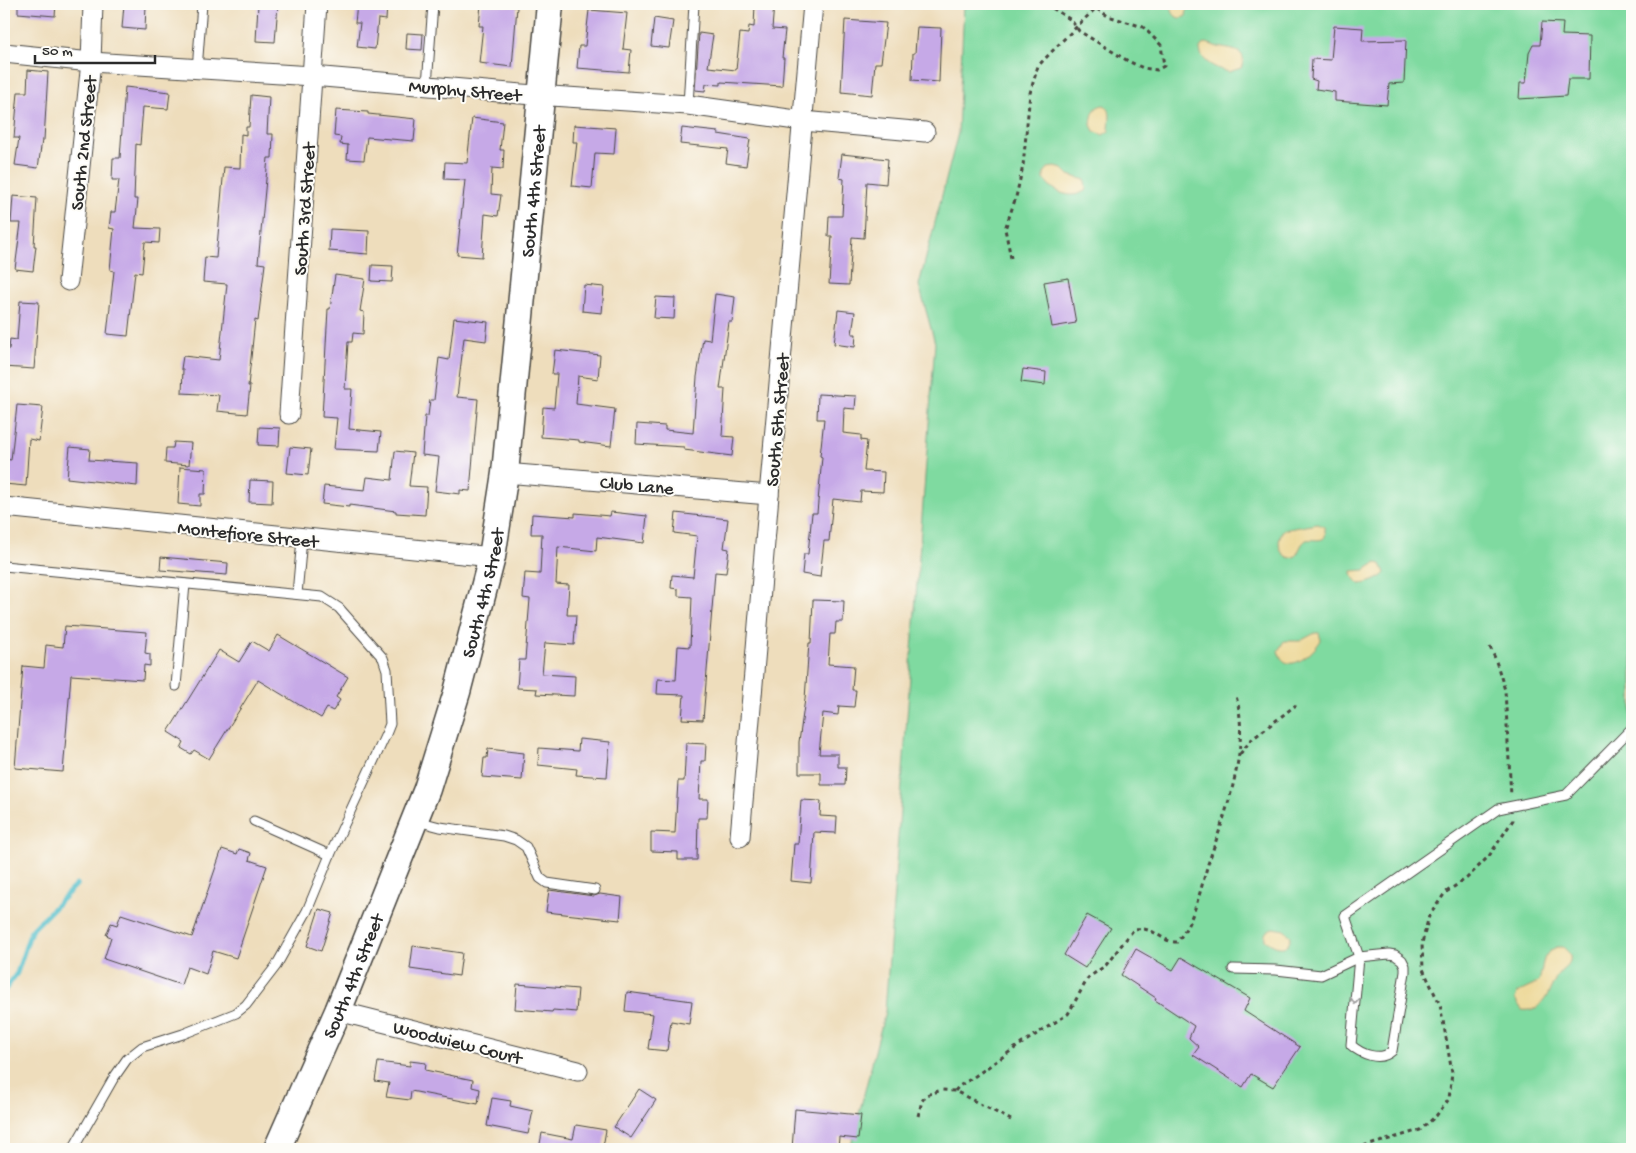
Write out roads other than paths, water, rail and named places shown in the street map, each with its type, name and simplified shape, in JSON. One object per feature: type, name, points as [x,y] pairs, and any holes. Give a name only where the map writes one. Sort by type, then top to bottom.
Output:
[{"type":"main road","name":"South 4th Street","points":[[277,1149],[338,1011],[427,789],[457,692],[492,557],[505,473],[550,4]]},
{"type":"street","name":"South 2nd Street","points":[[68,282],[91,62],[93,4]]},
{"type":"street","name":"South 3rd Street","points":[[289,414],[318,4]]},
{"type":"street","name":"South 5th Street","points":[[740,837],[813,4]]},
{"type":"street","name":"Murphy Street","points":[[4,53],[197,70],[312,76],[541,95],[688,104],[803,121],[925,132]]},
{"type":"street","name":"Club Lane","points":[[505,473],[769,495]]},
{"type":"street","name":"Montefiore Street","points":[[4,507],[492,557]]},
{"type":"street","name":"Woodview Court","points":[[338,1011],[578,1070]]},
{"type":"lane","points":[[197,70],[202,4]]},
{"type":"lane","points":[[427,85],[433,4]]},
{"type":"lane","points":[[688,104],[694,4]]},
{"type":"lane","points":[[297,594],[302,538]]},
{"type":"lane","points":[[4,566],[322,597],[339,608],[374,646],[383,658],[387,670],[390,724],[330,855],[307,911],[276,966],[246,1005],[236,1013],[142,1047],[127,1059],[113,1079],[73,1149]]},
{"type":"lane","points":[[176,686],[185,584]]},
{"type":"lane","points":[[1233,969],[1276,970],[1320,975],[1359,957],[1395,955],[1402,960],[1405,966],[1392,1051],[1388,1055],[1379,1056],[1359,1052],[1351,1045],[1359,957],[1345,916],[1498,809],[1566,795],[1632,728]]},
{"type":"lane","points":[[414,820],[440,827],[504,836],[516,840],[526,847],[540,878],[547,883],[595,890]]},
{"type":"lane","points":[[254,821],[330,855]]},
{"type":"waterway","points":[[4,991],[17,973],[31,931],[77,884]]}]
